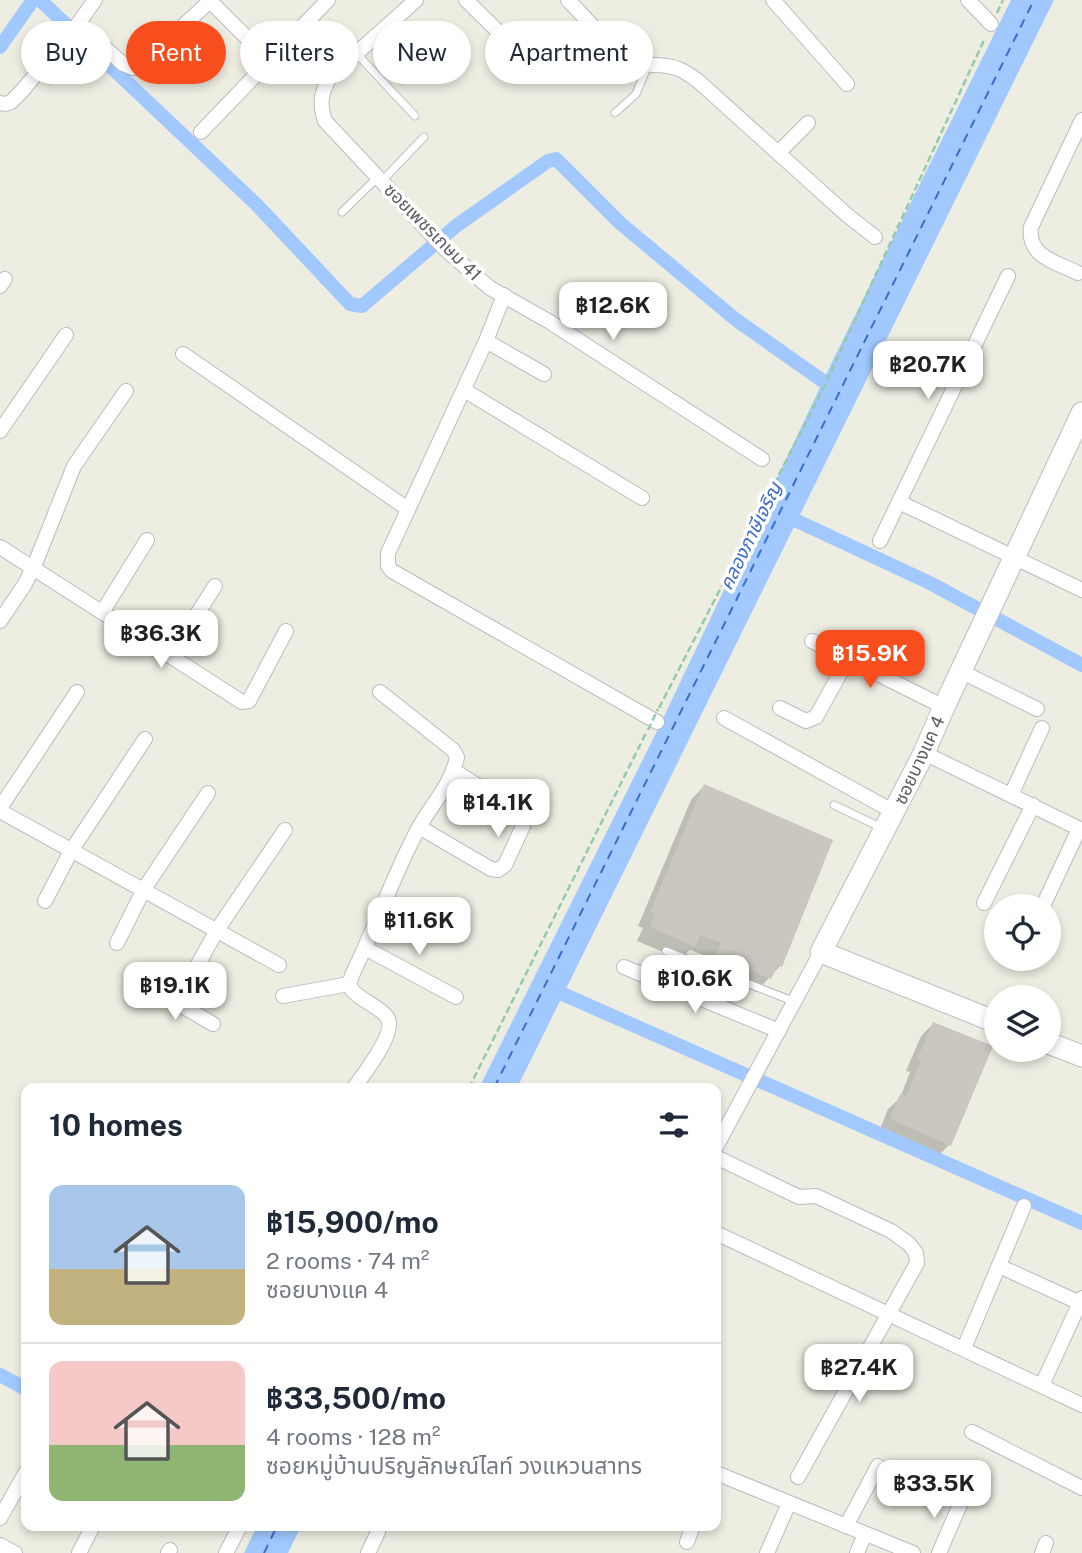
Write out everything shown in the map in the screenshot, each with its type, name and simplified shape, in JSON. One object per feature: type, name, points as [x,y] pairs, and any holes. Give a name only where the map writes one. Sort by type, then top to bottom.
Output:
[{"type":"street","points":[[80,21],[95,0]]},
{"type":"street","points":[[112,54],[127,67],[138,68],[211,0],[240,30]]},
{"type":"street","points":[[308,21],[328,0]]},
{"type":"street","name":"ซอยเพชรเกษม 41","points":[[359,52],[416,0]]},
{"type":"street","points":[[466,0],[487,21]]},
{"type":"street","points":[[569,0],[590,21]]},
{"type":"street","points":[[773,0],[847,84]]},
{"type":"street","points":[[968,0],[991,24]]},
{"type":"street","points":[[653,65],[683,71],[697,80],[875,237]]},
{"type":"street","points":[[0,103],[11,102],[28,84]]},
{"type":"street","points":[[201,132],[248,84]]},
{"type":"street","name":"ซอยเพชรเกษม 41","points":[[326,84],[322,91],[320,107],[325,121],[446,250],[490,288],[762,458]]},
{"type":"street","points":[[1078,273],[1036,251],[1030,238],[1031,227],[1082,120]]},
{"type":"street","points":[[779,152],[808,123]]},
{"type":"street","points":[[880,541],[1008,275]]},
{"type":"street","points":[[504,295],[464,390],[388,553],[388,566],[392,571],[654,721]]},
{"type":"street","points":[[0,431],[66,335]]},
{"type":"street","points":[[486,341],[544,374]]},
{"type":"street","points":[[183,354],[408,509]]},
{"type":"street","points":[[464,390],[642,498]]},
{"type":"street","points":[[0,621],[33,568],[74,466],[126,391]]},
{"type":"street","name":"ซอยบางแค 4","points":[[821,952],[924,753],[1014,556],[1076,441],[1082,413]]},
{"type":"street","points":[[899,502],[1082,590]]},
{"type":"street","points":[[103,611],[147,540]]},
{"type":"street","points":[[0,547],[242,702],[249,701],[286,631]]},
{"type":"street","points":[[170,655],[215,586]]},
{"type":"street","points":[[812,641],[944,707]]},
{"type":"street","points":[[780,708],[810,721],[816,717],[848,659]]},
{"type":"street","points":[[960,671],[1037,709]]},
{"type":"street","points":[[77,692],[0,810],[279,965]]},
{"type":"street","points":[[349,984],[386,894],[419,827],[453,770],[457,757],[453,750],[380,692]]},
{"type":"street","points":[[724,719],[890,821]]},
{"type":"street","points":[[1011,794],[1042,728]]},
{"type":"street","points":[[45,901],[71,851],[145,738]]},
{"type":"street","points":[[924,753],[1081,829],[1049,894]]},
{"type":"street","points":[[419,827],[491,869],[498,870],[505,865],[523,826],[522,817],[453,770]]},
{"type":"street","points":[[117,943],[144,889],[208,793]]},
{"type":"street","points":[[989,894],[1034,805]]},
{"type":"street","points":[[177,1002],[217,930],[285,830]]},
{"type":"street","points":[[365,948],[456,997]]},
{"type":"street","points":[[721,1138],[821,952],[984,1017]]},
{"type":"street","points":[[624,967],[779,1031]]},
{"type":"street","points":[[284,996],[349,984]]},
{"type":"street","points":[[349,984],[356,995],[387,1016],[391,1024],[387,1036],[357,1083]]},
{"type":"street","points":[[155,990],[213,1024]]},
{"type":"street","points":[[1061,1048],[1082,1056]]},
{"type":"street","points":[[721,1159],[799,1197],[816,1196],[891,1231],[909,1244],[916,1253],[917,1263],[890,1315],[798,1477]]},
{"type":"street","points":[[964,1348],[1024,1206]]},
{"type":"street","points":[[721,1235],[1082,1405]]},
{"type":"street","points":[[999,1265],[1081,1300],[1042,1385]]},
{"type":"street","points":[[972,1432],[1082,1488]]},
{"type":"street","points":[[846,1526],[878,1466]]},
{"type":"street","points":[[721,1475],[913,1553]]},
{"type":"street","points":[[0,1518],[21,1481]]},
{"type":"street","points":[[939,1553],[962,1500]]},
{"type":"street","points":[[767,1553],[789,1503]]},
{"type":"street","points":[[79,1553],[90,1531]]},
{"type":"street","points":[[226,1553],[237,1531]]},
{"type":"street","points":[[687,1542],[690,1531]]},
{"type":"street","points":[[368,1553],[378,1532]]},
{"type":"street","points":[[857,1553],[865,1534]]},
{"type":"street","points":[[0,1545],[15,1553]]},
{"type":"lane","points":[[359,56],[415,116]]},
{"type":"lane","points":[[615,113],[636,94],[640,84]]},
{"type":"lane","points":[[342,212],[424,137]]},
{"type":"lane","points":[[834,805],[890,821]]},
{"type":"lane","points":[[666,951],[795,1002]]},
{"type":"path","points":[[472,1083],[823,389],[1003,0]]},
{"type":"water","name":"คลองภาษีเจริญ","points":[[1011,0],[1054,0],[519,1083],[481,1083],[658,729],[834,358]]},
{"type":"water","points":[[255,1531],[299,1531],[288,1553],[244,1553]]},
{"type":"building","points":[[704,784],[833,840],[782,967],[778,965],[771,979],[716,956],[721,943],[700,935],[695,947],[650,927],[655,914],[650,912]]},
{"type":"building","points":[[933,1022],[984,1042],[984,1062],[986,1062],[951,1146],[890,1119],[900,1094],[906,1097],[921,1060],[917,1059]]},
{"type":"waterway","points":[[0,47],[33,0]]},
{"type":"waterway","points":[[40,0],[257,205],[350,304],[362,306],[456,226],[548,161],[556,159],[620,223],[735,319],[837,391]]},
{"type":"waterway","name":"คลองภาษีเจริญ","points":[[782,514],[930,583],[1082,665]]},
{"type":"waterway","points":[[549,988],[1082,1223]]},
{"type":"waterway","points":[[0,1375],[21,1386]]},
{"type":"ferry route","points":[[496,1083],[1034,0]]},
{"type":"ferry route","points":[[264,1553],[275,1531]]}]
